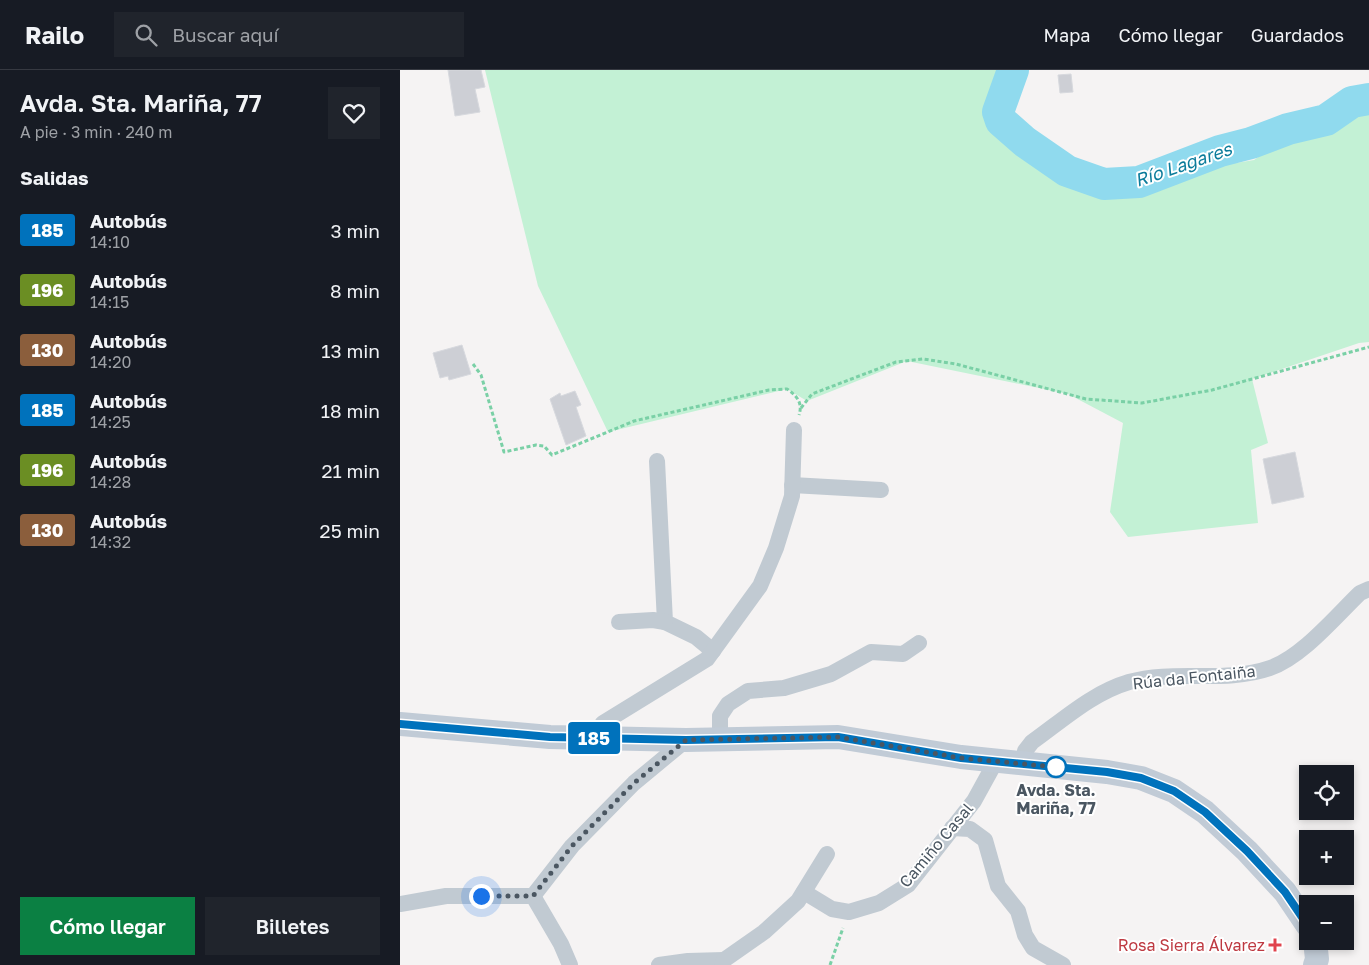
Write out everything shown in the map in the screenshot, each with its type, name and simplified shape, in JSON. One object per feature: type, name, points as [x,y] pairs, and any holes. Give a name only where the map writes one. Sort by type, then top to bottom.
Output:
[{"type":"main road","points":[[400,724],[550,737],[686,740],[838,737],[996,761],[1107,772],[1141,778],[1174,791],[1205,812],[1247,851],[1285,892],[1299,913]]},
{"type":"main road","points":[[1316,950],[1316,965]]},
{"type":"street","points":[[598,738],[598,730],[603,723],[707,659],[760,586],[779,540],[792,496],[794,430]]},
{"type":"street","points":[[657,461],[665,622]]},
{"type":"street","points":[[792,485],[881,490]]},
{"type":"street","name":"Rúa da Fontaiña","points":[[1023,764],[1025,752],[1032,742],[1099,694],[1138,681],[1244,675],[1270,668],[1292,657],[1360,593],[1369,589]]},
{"type":"street","points":[[619,622],[653,620],[665,622],[696,637],[713,651]]},
{"type":"street","points":[[720,739],[720,716],[728,704],[748,691],[784,688],[831,674],[871,652],[903,654],[919,643]]},
{"type":"street","points":[[533,896],[572,846],[634,783],[686,740]]},
{"type":"street","name":"Camiño Casal","points":[[849,912],[879,903],[908,885],[974,801],[996,761]]},
{"type":"street","points":[[952,828],[970,829],[985,840],[998,886],[1018,911],[1025,935],[1033,948],[1063,965]]},
{"type":"street","points":[[659,965],[688,960],[723,963],[764,932],[798,901],[827,854]]},
{"type":"street","points":[[804,892],[832,909],[849,912]]},
{"type":"street","points":[[400,904],[446,896],[533,896]]},
{"type":"street","points":[[533,896],[561,944],[570,965]]},
{"type":"path","points":[[794,430],[801,408],[812,394],[896,362],[923,359],[956,364],[1086,399],[1142,403],[1212,390],[1369,347]]},
{"type":"path","points":[[473,364],[481,375],[504,452],[536,445],[544,446],[552,455],[634,421],[769,390],[787,389],[797,396],[801,408]]},
{"type":"path","points":[[830,965],[849,912]]},
{"type":"green space","points":[[485,70],[1006,70],[987,114],[988,124],[1011,137],[1057,172],[1098,191],[1115,195],[1132,195],[1156,187],[1178,174],[1194,175],[1215,162],[1236,163],[1254,160],[1267,151],[1340,126],[1348,117],[1369,108],[1369,342],[1359,343],[1252,379],[1268,443],[1251,450],[1258,523],[1128,537],[1110,512],[1123,423],[1068,394],[907,361],[807,401],[787,389],[608,432],[538,286]]},
{"type":"building","points":[[448,70],[481,70],[485,87],[475,89],[480,112],[455,116]]},
{"type":"building","points":[[1071,74],[1073,92],[1060,93],[1058,75]]},
{"type":"building","points":[[462,345],[471,374],[449,380],[448,376],[440,378],[433,353]]},
{"type":"building","points":[[575,391],[581,405],[576,407],[586,436],[566,445],[550,399],[560,393],[561,396]]},
{"type":"building","points":[[1295,452],[1304,497],[1272,504],[1263,459]]},
{"type":"waterway","name":"Río Lagares","points":[[1013,70],[998,112],[1001,121],[1025,142],[1067,171],[1104,184],[1139,182],[1220,151],[1251,143],[1288,129],[1326,120],[1352,102],[1369,99]]},
{"type":"bus line","name":"185","points":[[400,724],[550,737],[686,740],[838,737],[961,758],[1107,772],[1141,778],[1174,791],[1205,812],[1247,851],[1285,892],[1299,913]]},
{"type":"place","name":"Avda. Sta. Mariña, 77","points":[[1056,767]]},
{"type":"place","name":"Rosa Sierra Álvarez","points":[[1275,945]]},
{"type":"route","points":[[481,896],[533,896],[572,846],[634,783],[686,740],[838,737],[961,758],[1056,767]]}]
